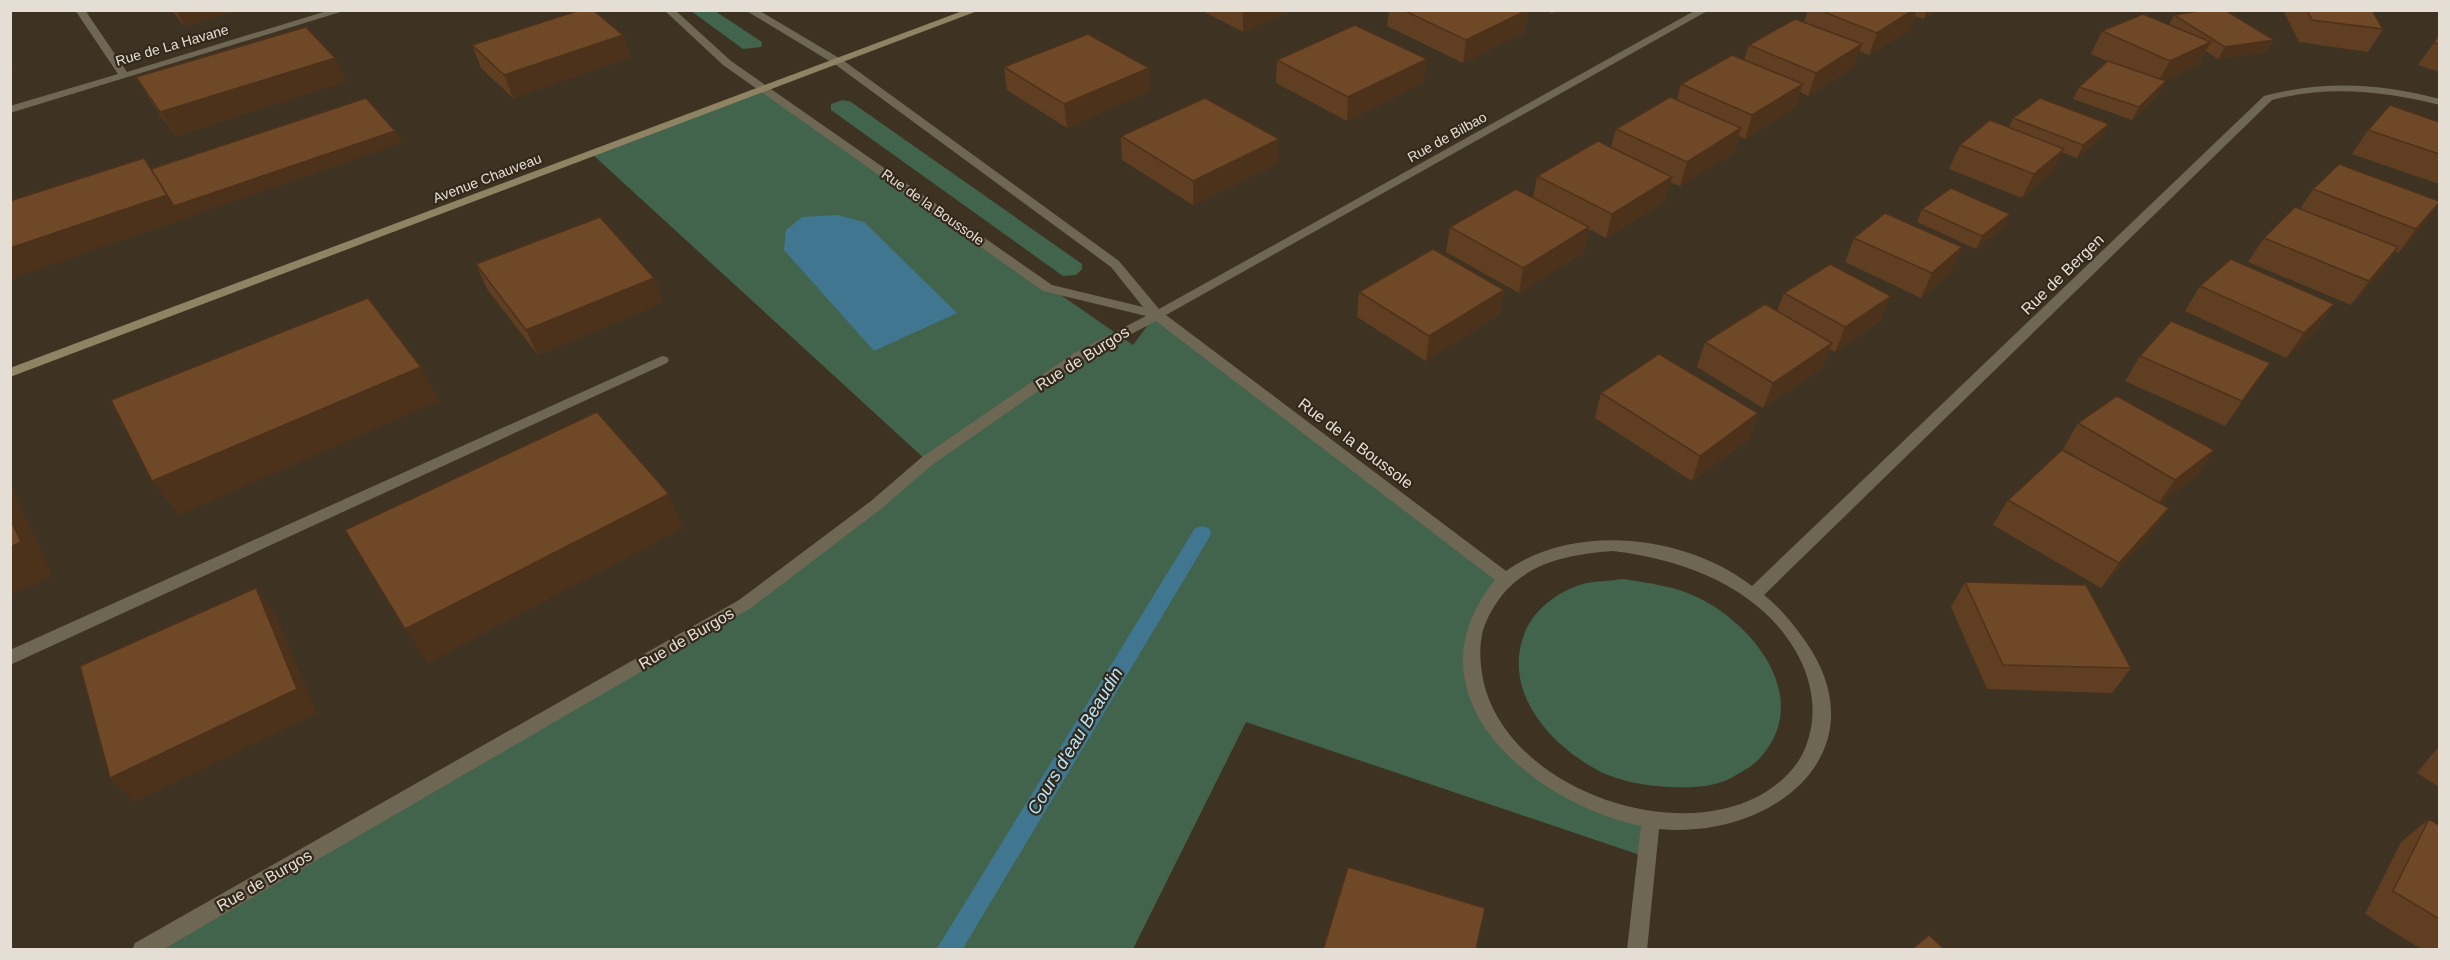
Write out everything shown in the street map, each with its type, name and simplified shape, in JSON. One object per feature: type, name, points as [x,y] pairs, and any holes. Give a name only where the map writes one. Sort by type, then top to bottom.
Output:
[{"type":"main road","name":"Avenue Chauveau","points":[[10,373],[766,91],[975,10]]},
{"type":"street","points":[[80,10],[123,74]]},
{"type":"street","name":"Rue de La Havane","points":[[10,110],[123,74],[342,10]]},
{"type":"street","name":"Rue de la Boussole","points":[[669,10],[727,63],[1048,288],[1156,314]]},
{"type":"street","name":"Rue de la Boussole","points":[[750,10],[840,63],[1115,264],[1156,314],[1505,579]]},
{"type":"street","name":"Rue de Bilbao","points":[[1205,290],[1704,10]]},
{"type":"street","name":"Rue de Bergen","points":[[1754,594],[2268,98],[2298,89],[2334,85],[2378,89],[2439,102]]},
{"type":"street","name":"Rue de Burgos","points":[[142,950],[745,604],[876,505],[927,461],[1079,356],[1205,290]]},
{"type":"street","points":[[10,658],[662,360]]},
{"type":"street","points":[[1613,545],[1643,548],[1702,564],[1754,594],[1793,633],[1807,656],[1817,681],[1822,705],[1821,730],[1813,755],[1797,779],[1782,792],[1741,814],[1703,821],[1651,820],[1606,809],[1564,790],[1512,749],[1493,724],[1479,698],[1472,670],[1471,645],[1477,620],[1488,598],[1505,579],[1527,564],[1554,553],[1583,547],[1613,545]]},
{"type":"street","points":[[1637,950],[1651,820]]},
{"type":"green space","points":[[691,11],[715,11],[762,42],[761,47],[743,49]]},
{"type":"green space","points":[[766,91],[1133,345],[1156,314],[1505,579],[1477,620],[1479,698],[1535,770],[1651,820],[1646,857],[1246,722],[1133,949],[142,950],[745,604],[927,461],[592,154]]},
{"type":"green space","points":[[843,100],[851,102],[1082,264],[1082,269],[1076,275],[1063,276],[831,110],[831,104]]},
{"type":"green space","points":[[1623,579],[1688,593],[1719,610],[1757,645],[1770,666],[1779,689],[1781,713],[1775,736],[1759,759],[1733,777],[1719,783],[1687,787],[1627,781],[1601,772],[1582,761],[1548,732],[1535,714],[1525,695],[1520,675],[1519,654],[1529,623],[1550,601],[1568,590],[1587,583]]},
{"type":"water","points":[[837,215],[864,222],[957,313],[874,351],[784,250],[786,230],[802,217]]},
{"type":"building","points":[[580,10],[593,10],[623,35],[504,75],[472,45]]},
{"type":"building","points":[[1403,10],[1527,10],[1466,40]]},
{"type":"building","points":[[1819,10],[1913,10],[1877,33]]},
{"type":"building","points":[[2205,10],[2225,10],[2274,40],[2225,47],[2174,15]]},
{"type":"building","points":[[2307,10],[2372,10],[2383,29],[2312,20]]},
{"type":"building","points":[[2143,14],[2211,42],[2170,61],[2102,31]]},
{"type":"building","points":[[1795,19],[1862,44],[1816,73],[1749,45]]},
{"type":"building","points":[[1355,25],[1427,59],[1348,97],[1277,60]]},
{"type":"building","points":[[306,27],[335,58],[160,112],[136,77]]},
{"type":"building","points":[[1088,34],[1149,68],[1064,104],[1004,67]]},
{"type":"building","points":[[2439,34],[2439,44],[2434,43]]},
{"type":"building","points":[[1732,55],[1803,84],[1752,115],[1681,84]]},
{"type":"building","points":[[2108,61],[2166,81],[2139,107],[2079,87]]},
{"type":"building","points":[[1670,97],[1741,128],[1687,162],[1616,129]]},
{"type":"building","points":[[366,98],[395,131],[174,206],[151,169]]},
{"type":"building","points":[[1205,98],[1279,139],[1193,181],[1121,136]]},
{"type":"building","points":[[2040,98],[2109,124],[2083,145],[2013,118]]},
{"type":"building","points":[[2390,105],[2439,122],[2439,154],[2368,130]]},
{"type":"building","points":[[1990,120],[2064,149],[2034,174],[1960,145]]},
{"type":"building","points":[[1598,141],[1672,177],[1612,214],[1537,176]]},
{"type":"building","points":[[144,158],[167,195],[10,248],[10,201]]},
{"type":"building","points":[[2339,164],[2439,201],[2439,203],[2416,229],[2313,189]]},
{"type":"building","points":[[1951,188],[2010,214],[1982,236],[1922,209]]},
{"type":"building","points":[[1516,189],[1589,227],[1523,268],[1450,227]]},
{"type":"building","points":[[2295,207],[2398,247],[2369,281],[2264,238]]},
{"type":"building","points":[[1885,213],[1962,247],[1932,273],[1854,238]]},
{"type":"building","points":[[600,217],[654,278],[526,330],[476,264]]},
{"type":"building","points":[[1433,249],[1504,290],[1429,336],[1359,292]]},
{"type":"building","points":[[2231,259],[2334,304],[2304,333],[2200,286]]},
{"type":"building","points":[[1830,264],[1891,296],[1845,327],[1784,293]]},
{"type":"building","points":[[368,298],[421,367],[152,481],[111,400]]},
{"type":"building","points":[[1765,304],[1832,343],[1773,383],[1705,342]]},
{"type":"building","points":[[2171,321],[2270,363],[2242,401],[2140,356]]},
{"type":"building","points":[[1659,354],[1758,413],[1700,456],[1601,393]]},
{"type":"building","points":[[2117,396],[2214,450],[2175,480],[2078,423]]},
{"type":"building","points":[[597,412],[669,494],[405,629],[345,530]]},
{"type":"building","points":[[2062,450],[2169,508],[2119,563],[2008,500]]},
{"type":"building","points":[[10,518],[21,542],[10,547]]},
{"type":"building","points":[[1965,582],[2086,585],[2131,668],[2003,665]]},
{"type":"building","points":[[256,588],[297,689],[110,778],[80,666]]},
{"type":"building","points":[[2429,819],[2439,825],[2439,919],[2393,891]]},
{"type":"building","points":[[1348,867],[1485,908],[1476,950],[1323,950]]},
{"type":"building","points":[[1929,935],[1945,950],[1911,950]]},
{"type":"waterway","name":"Cours d'eau Beaudin","points":[[948,950],[1202,533]]}]
